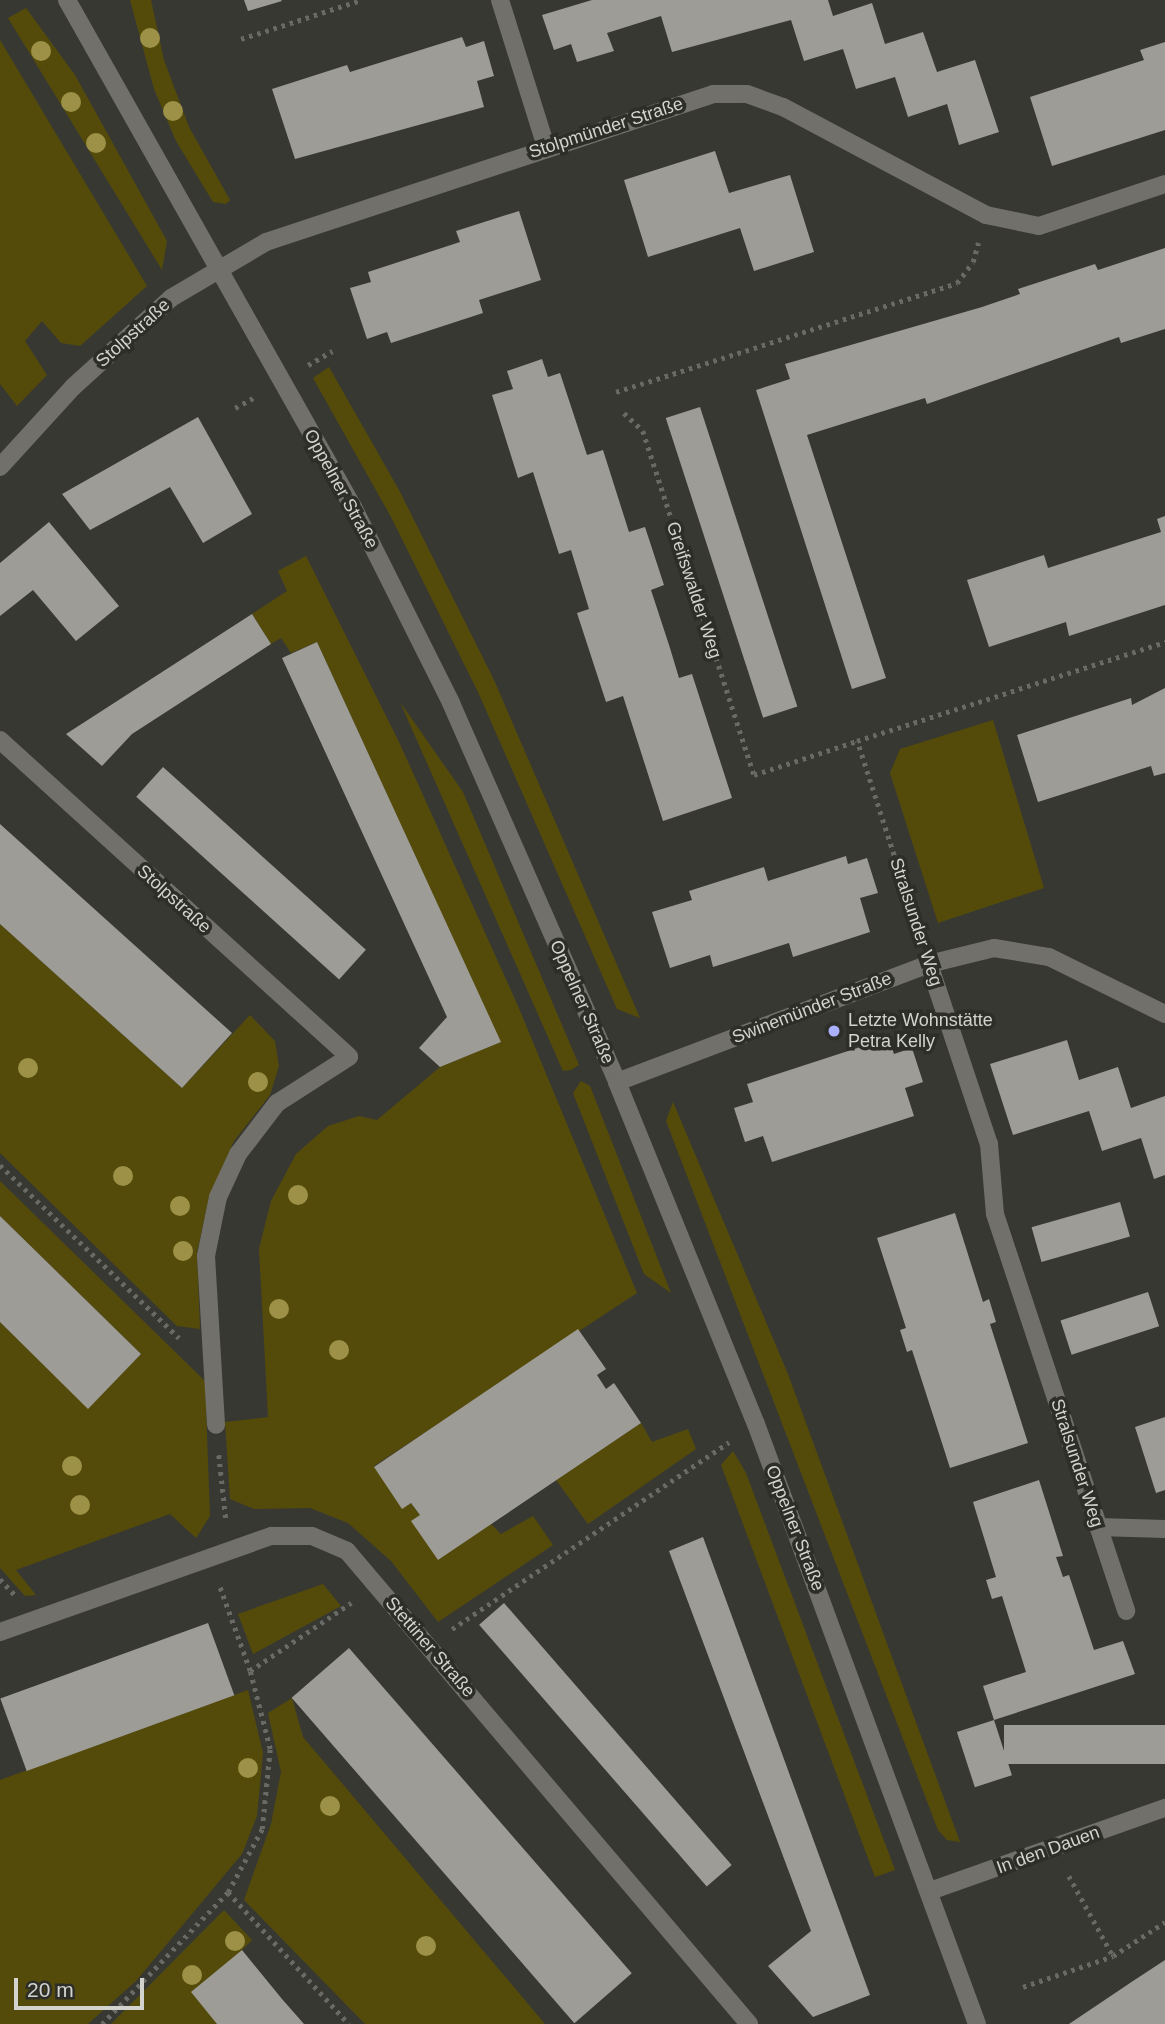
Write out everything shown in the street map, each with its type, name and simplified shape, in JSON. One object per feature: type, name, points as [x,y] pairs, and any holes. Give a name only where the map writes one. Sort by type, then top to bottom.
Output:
[{"type":"street","name":"Oppelner Straße","points":[[67,0],[353,507],[451,703],[617,1082],[756,1424],[977,2024]]},
{"type":"street","name":"Oppelner Straße","points":[[76,0],[84,28]]},
{"type":"street","points":[[499,0],[546,147]]},
{"type":"street","name":"Stolpmünder Straße","points":[[218,271],[266,242],[546,147],[713,94],[747,94],[783,107],[986,215],[1039,226],[1165,184]]},
{"type":"street","name":"Stolpstraße","points":[[0,467],[73,387],[171,298],[218,271]]},
{"type":"street","name":"Stolpstraße","points":[[0,740],[349,1057],[277,1103],[238,1154],[218,1197],[206,1256],[210,1367]]},
{"type":"street","name":"Swinemünder Straße","points":[[617,1082],[929,964],[994,948],[1049,957],[1165,1014]]},
{"type":"street","name":"Stralsunder Weg","points":[[929,964],[989,1144],[995,1214],[1126,1611]]},
{"type":"street","points":[[210,1367],[216,1425]]},
{"type":"street","points":[[1098,1527],[1165,1529]]},
{"type":"street","name":"Stettiner Straße","points":[[0,1632],[271,1536],[312,1536],[348,1551],[749,2024]]},
{"type":"street","name":"In den Dauen","points":[[930,1891],[1165,1808]]},
{"type":"path","points":[[241,38],[361,0]]},
{"type":"path","points":[[616,391],[957,283],[973,262],[986,215]]},
{"type":"path","name":"Greifswalder Weg","points":[[624,413],[643,431],[754,775],[857,741]]},
{"type":"path","points":[[857,741],[1165,642]]},
{"type":"path","name":"Stralsunder Weg","points":[[857,741],[929,964]]},
{"type":"path","points":[[0,1165],[210,1367]]},
{"type":"path","points":[[429,1645],[756,1424]]},
{"type":"path","points":[[216,1425],[229,1552]]},
{"type":"path","points":[[102,2024],[228,1892],[262,1829],[270,1749],[250,1671],[209,1558]]},
{"type":"path","points":[[250,1671],[377,1585]]},
{"type":"path","points":[[1053,1848],[1113,1956]]},
{"type":"path","points":[[228,1892],[349,2024]]},
{"type":"path","points":[[1023,1987],[1113,1956],[1165,1922]]},
{"type":"shaded area","points":[[130,0],[151,0],[164,60],[189,127],[230,200],[226,204],[213,202],[176,141],[154,89]]},
{"type":"shaded area","points":[[26,8],[75,75],[167,241],[162,270],[8,18]]},
{"type":"shaded area","points":[[0,40],[147,286],[80,346],[61,343],[42,321],[25,341],[47,375],[17,406],[0,384]]},
{"type":"shaded area","points":[[329,367],[399,490],[494,680],[640,1018],[617,1009],[478,692],[391,517],[313,378]]},
{"type":"shaded area","points":[[306,556],[400,744],[518,1006],[637,1293],[374,1466],[402,1508],[411,1503],[420,1515],[491,1524],[501,1534],[533,1516],[553,1545],[438,1622],[391,1561],[348,1523],[310,1508],[254,1509],[230,1499],[225,1422],[268,1417],[259,1249],[271,1201],[296,1154],[328,1126],[359,1116],[377,1120],[440,1067],[500,1042],[317,642],[291,653],[281,638],[271,644],[252,614],[287,591],[278,571]]},
{"type":"shaded area","points":[[400,702],[463,792],[579,1065],[571,1070],[563,1071]]},
{"type":"shaded area","points":[[993,720],[1044,888],[938,923],[890,773],[900,749]]},
{"type":"shaded area","points":[[0,924],[182,1088],[250,1015],[275,1041],[279,1066],[270,1095],[234,1141],[209,1197],[197,1253],[200,1329],[177,1326],[0,1153]]},
{"type":"shaded area","points":[[581,1081],[590,1086],[671,1293],[644,1274],[573,1093]]},
{"type":"shaded area","points":[[673,1102],[788,1374],[960,1842],[947,1840],[938,1830],[666,1121]]},
{"type":"shaded area","points":[[0,1181],[205,1381],[210,1516],[196,1538],[170,1514],[16,1570],[36,1595],[25,1596],[0,1568],[0,1322],[88,1408],[141,1354],[0,1216]]},
{"type":"shaded area","points":[[641,1423],[652,1442],[688,1429],[696,1449],[588,1524],[556,1480]]},
{"type":"shaded area","points":[[733,1451],[746,1473],[895,1870],[875,1877],[721,1465]]},
{"type":"shaded area","points":[[323,1584],[341,1606],[253,1654],[238,1614]]},
{"type":"shaded area","points":[[248,1690],[263,1753],[257,1816],[242,1854],[136,1981],[88,2024],[0,2024],[0,1780]]},
{"type":"shaded area","points":[[292,1698],[303,1737],[545,2024],[365,2024],[244,1900],[271,1824],[281,1772],[268,1713]]},
{"type":"shaded area","points":[[224,1910],[252,1940],[242,1950],[217,2024],[111,2024]]},
{"type":"building","points":[[244,0],[281,0],[282,1],[248,11]]},
{"type":"building","points":[[592,0],[828,0],[833,16],[872,3],[885,44],[923,32],[937,72],[975,60],[999,132],[959,145],[947,104],[908,117],[895,77],[856,89],[843,49],[804,61],[791,20],[672,52],[661,16],[607,33],[614,51],[577,62],[571,44],[554,50],[542,15]]},
{"type":"building","points":[[462,37],[466,47],[484,41],[494,76],[477,81],[484,107],[295,159],[272,89],[347,65],[350,72]]},
{"type":"building","points":[[1165,42],[1165,130],[1052,166],[1030,97],[1144,60],[1140,50]]},
{"type":"building","points":[[715,151],[729,193],[790,175],[814,252],[754,271],[740,228],[648,257],[624,180]]},
{"type":"building","points":[[519,211],[541,280],[479,300],[483,313],[391,343],[387,332],[367,339],[350,288],[371,282],[368,272],[460,242],[456,231]]},
{"type":"building","points":[[1165,248],[1165,329],[1121,343],[1119,337],[927,404],[925,398],[807,435],[886,678],[852,689],[756,390],[790,379],[785,364],[982,307],[1020,294],[1018,289],[1095,264],[1098,270]]},
{"type":"building","points":[[542,359],[548,377],[560,373],[587,455],[603,450],[629,532],[645,527],[664,585],[651,590],[679,678],[692,674],[732,798],[663,821],[623,696],[606,702],[577,613],[589,609],[571,550],[559,554],[533,472],[518,478],[492,395],[513,389],[507,371]]},
{"type":"building","points":[[700,407],[797,707],[763,718],[666,418]]},
{"type":"building","points":[[198,417],[252,514],[203,543],[170,487],[90,530],[62,494]]},
{"type":"building","points":[[1165,516],[1165,605],[1069,636],[1066,622],[989,647],[967,580],[1044,555],[1048,568],[1161,532],[1157,519]]},
{"type":"building","points":[[49,522],[119,606],[76,641],[33,590],[0,616],[0,563]]},
{"type":"building","points":[[252,614],[271,644],[132,734],[102,766],[66,734]]},
{"type":"building","points":[[317,642],[501,1042],[440,1067],[419,1048],[447,1017],[282,658]]},
{"type":"building","points":[[1165,688],[1165,773],[1154,776],[1151,766],[1038,802],[1017,735],[1131,698],[1132,705]]},
{"type":"building","points":[[163,767],[366,950],[339,979],[136,797]]},
{"type":"building","points":[[0,824],[232,1033],[182,1088],[0,924]]},
{"type":"building","points":[[846,856],[848,864],[867,858],[878,893],[860,898],[870,932],[793,957],[789,943],[713,967],[710,955],[670,968],[652,912],[692,900],[689,891],[764,867],[768,881]]},
{"type":"building","points":[[888,1038],[894,1054],[912,1048],[923,1082],[905,1088],[914,1116],[772,1162],[763,1136],[745,1142],[734,1108],[753,1102],[747,1084]]},
{"type":"building","points":[[1067,1040],[1079,1080],[1118,1067],[1131,1108],[1165,1096],[1165,1175],[1154,1179],[1141,1138],[1102,1151],[1089,1111],[1013,1135],[990,1064]]},
{"type":"building","points":[[1120,1202],[1130,1237],[1041,1262],[1032,1227]]},
{"type":"building","points":[[955,1213],[983,1302],[989,1299],[996,1322],[990,1324],[1028,1443],[950,1468],[912,1350],[907,1352],[900,1330],[906,1328],[877,1238]]},
{"type":"building","points":[[0,1216],[141,1354],[88,1409],[0,1322]]},
{"type":"building","points":[[1148,1292],[1159,1326],[1072,1355],[1061,1320]]},
{"type":"building","points":[[578,1329],[606,1369],[597,1375],[606,1389],[614,1383],[641,1423],[438,1560],[411,1521],[420,1515],[411,1503],[402,1509],[374,1467]]},
{"type":"building","points":[[1165,1417],[1165,1490],[1156,1493],[1135,1427]]},
{"type":"building","points":[[1039,1480],[1063,1556],[1056,1557],[1063,1577],[1069,1575],[1094,1650],[1123,1641],[1135,1674],[994,1720],[983,1686],[1026,1672],[1002,1596],[992,1599],[986,1580],[996,1577],[973,1502]]},
{"type":"building","points":[[703,1537],[870,1995],[813,2017],[768,1966],[811,1931],[669,1551]]},
{"type":"building","points":[[504,1603],[732,1865],[707,1887],[479,1625]]},
{"type":"building","points":[[208,1623],[234,1695],[27,1771],[0,1699]]},
{"type":"building","points":[[349,1648],[632,1973],[574,2023],[292,1698]]},
{"type":"building","points":[[994,1720],[1012,1775],[975,1787],[957,1732]]},
{"type":"building","points":[[1004,1725],[1165,1725],[1165,1764],[1004,1764]]},
{"type":"building","points":[[242,1950],[304,2024],[217,2024],[191,1992]]},
{"type":"building","points":[[1165,1960],[1165,2024],[1069,2024],[1133,1981]]},
{"type":"place","name":"Letzte Wohnstätte Petra Kelly","points":[[834,1031]]}]
